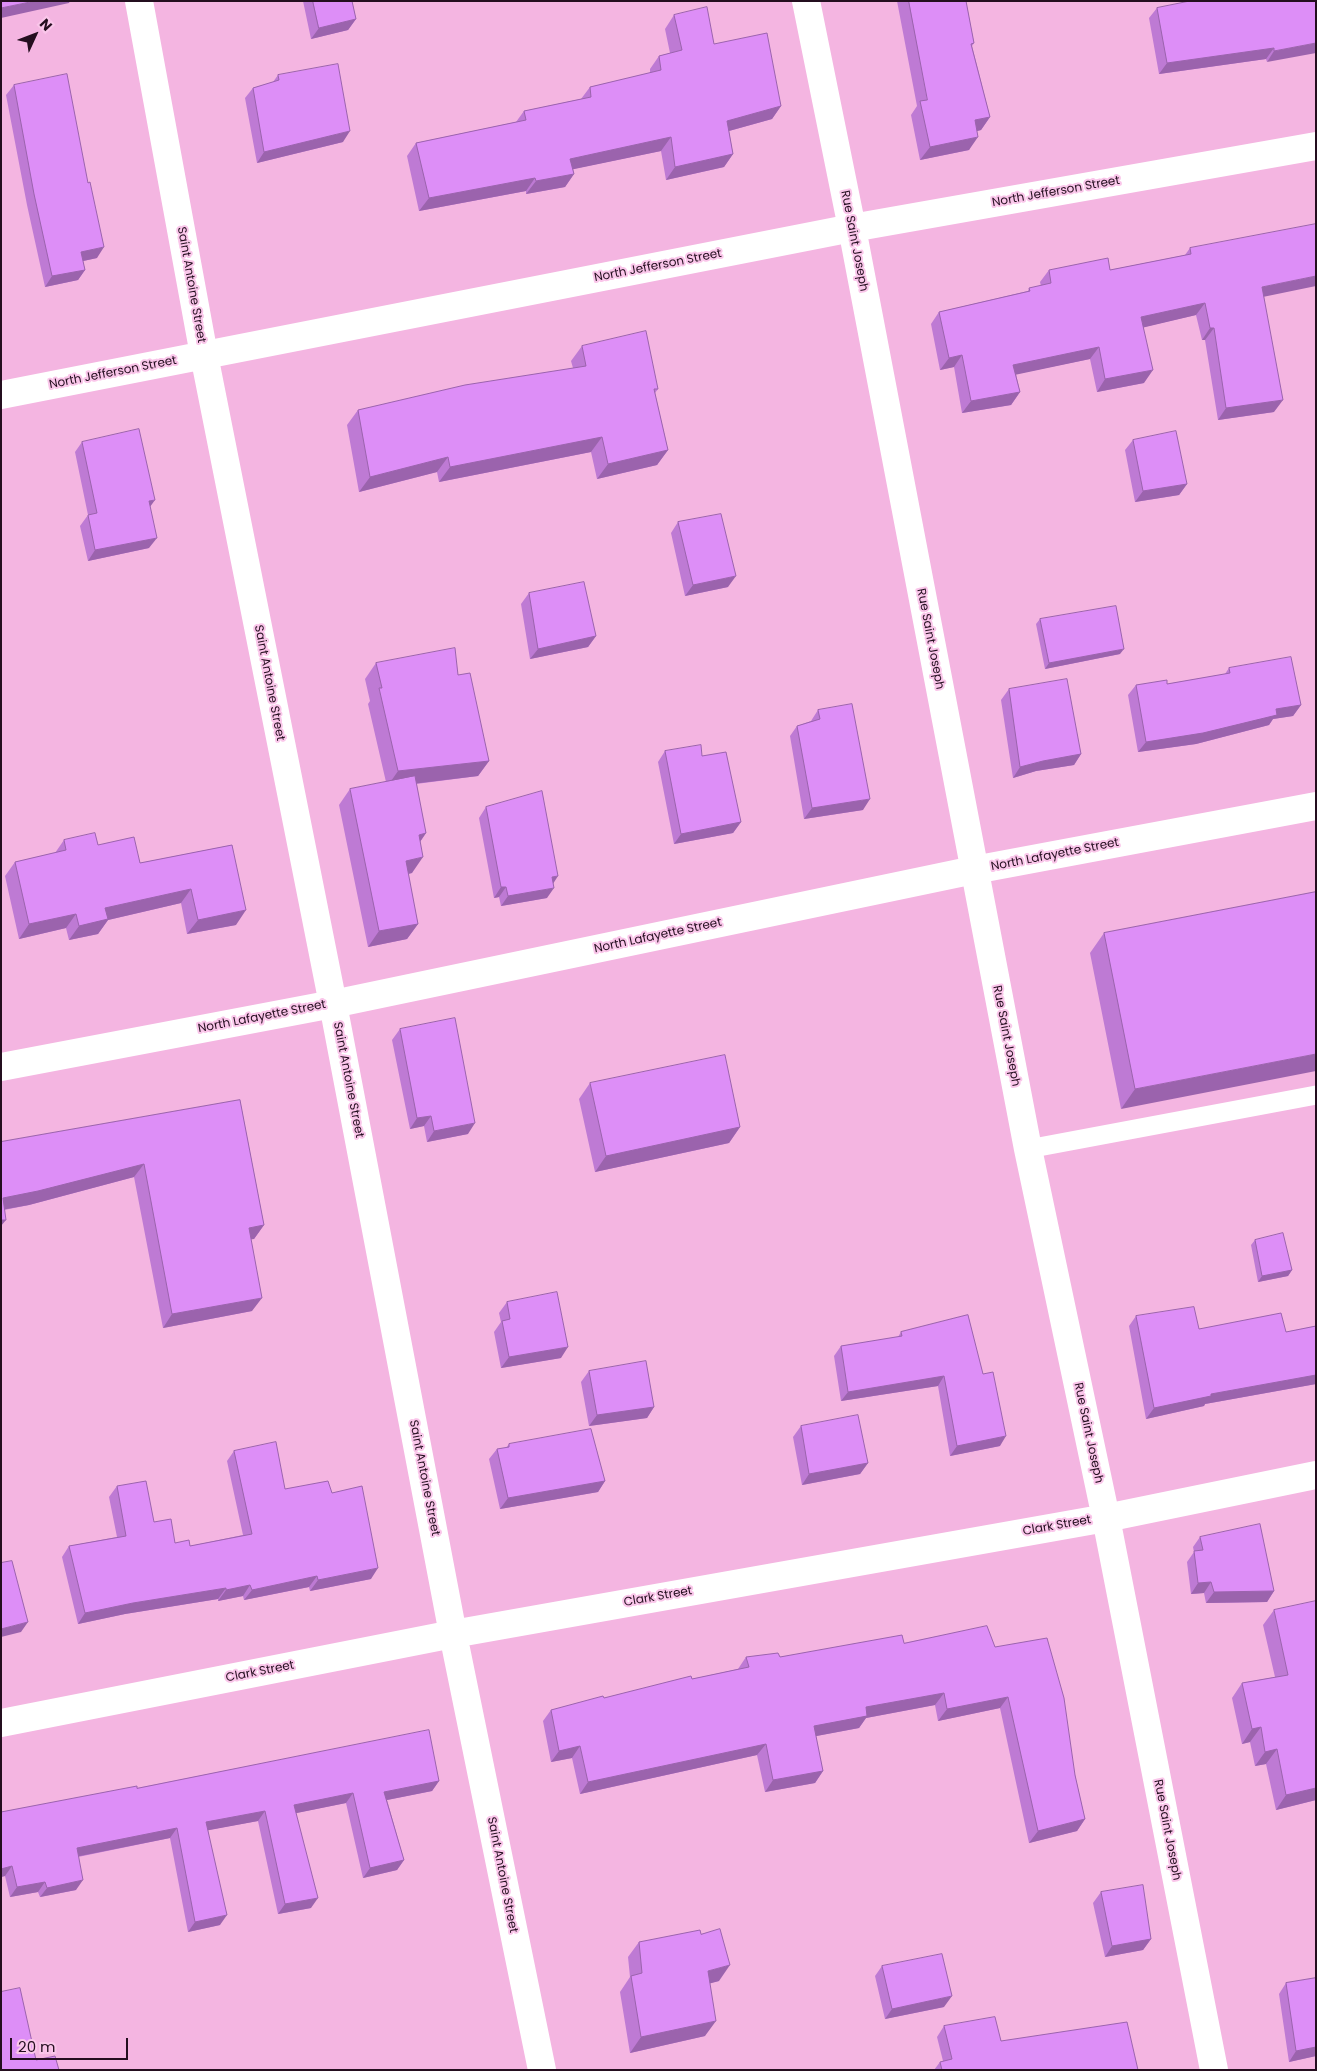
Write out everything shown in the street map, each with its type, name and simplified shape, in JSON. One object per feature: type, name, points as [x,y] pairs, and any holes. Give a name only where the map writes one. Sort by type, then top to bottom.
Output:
[{"type":"street","name":"Saint Antoine Street","points":[[139,1],[204,355],[333,1004],[453,1634],[542,2070]]},
{"type":"street","name":"Rue Saint Joseph","points":[[806,1],[852,228],[1028,1149],[1106,1518],[1214,2070]]},
{"type":"street","name":"North Jefferson Street","points":[[1,395],[852,228],[1316,146]]},
{"type":"street","name":"North Lafayette Street","points":[[1,1067],[333,1004],[974,870],[1316,806]]},
{"type":"street","name":"Clark Street","points":[[1,1723],[453,1634],[1106,1518],[1316,1475]]},
{"type":"lane","points":[[1028,1149],[1316,1095]]},
{"type":"building","points":[[1,1],[35,1],[1,8]]},
{"type":"building","points":[[313,1],[352,1],[356,19],[319,28]]},
{"type":"building","points":[[909,1],[966,1],[974,43],[971,44],[990,117],[975,120],[978,137],[930,147],[920,101],[927,100]]},
{"type":"building","points":[[1190,1],[1316,1],[1316,43],[1274,51],[1274,48],[1167,63],[1157,8]]},
{"type":"building","points":[[707,7],[714,44],[767,33],[781,106],[727,121],[733,154],[675,167],[671,137],[570,159],[574,174],[536,181],[535,178],[429,198],[416,143],[526,120],[524,111],[591,97],[590,87],[661,70],[659,56],[682,50],[674,15]]},
{"type":"building","points":[[338,64],[350,131],[264,152],[253,88],[279,80],[278,75]]},
{"type":"building","points":[[67,74],[88,183],[90,182],[104,247],[81,252],[85,270],[52,276],[34,194],[14,85]]},
{"type":"building","points":[[1316,224],[1316,276],[1262,287],[1283,400],[1226,408],[1214,328],[1210,328],[1205,303],[1141,317],[1153,370],[1105,379],[1099,347],[1013,365],[1020,392],[971,401],[962,355],[949,358],[939,312],[1030,291],[1029,288],[1051,283],[1049,270],[1108,258],[1110,270],[1191,254],[1190,248]]},
{"type":"building","points":[[646,331],[658,389],[654,389],[668,450],[608,464],[602,437],[450,467],[448,457],[370,477],[358,410],[465,385],[586,366],[582,346]]},
{"type":"building","points":[[139,429],[155,500],[149,501],[157,538],[95,550],[88,515],[97,513],[82,442]]},
{"type":"building","points":[[1176,431],[1187,484],[1143,491],[1133,440]]},
{"type":"building","points":[[721,514],[736,576],[693,585],[678,522]]},
{"type":"building","points":[[584,582],[596,636],[538,649],[529,593]]},
{"type":"building","points":[[1116,606],[1124,649],[1049,663],[1040,619]]},
{"type":"building","points":[[455,648],[458,675],[470,673],[489,761],[398,771],[379,688],[382,688],[376,663]]},
{"type":"building","points":[[1291,657],[1301,705],[1276,709],[1277,715],[1203,733],[1146,742],[1136,685],[1167,680],[1167,684],[1230,673],[1229,668]]},
{"type":"building","points":[[1067,679],[1081,754],[1020,767],[1009,689]]},
{"type":"building","points":[[852,704],[870,799],[812,808],[797,726],[820,719],[818,710]]},
{"type":"building","points":[[701,745],[702,756],[726,752],[741,822],[681,834],[665,751]]},
{"type":"building","points":[[415,776],[426,833],[419,835],[423,857],[406,861],[418,924],[379,931],[350,789]]},
{"type":"building","points":[[542,791],[558,876],[552,877],[554,888],[508,896],[506,887],[501,887],[486,807]]},
{"type":"building","points":[[95,833],[98,845],[134,837],[140,863],[232,845],[246,910],[198,920],[191,889],[105,908],[108,919],[79,926],[76,914],[29,924],[15,862],[66,850],[64,840]]},
{"type":"building","points":[[1316,892],[1316,1054],[1135,1089],[1104,933]]},
{"type":"building","points":[[455,1018],[475,1123],[434,1131],[431,1116],[417,1118],[400,1029]]},
{"type":"building","points":[[725,1055],[740,1127],[606,1156],[590,1083]]},
{"type":"building","points":[[240,1100],[264,1225],[249,1228],[262,1298],[172,1314],[144,1164],[3,1198],[6,1220],[1,1220],[1,1142]]},
{"type":"building","points":[[1283,1233],[1292,1270],[1262,1276],[1255,1240]]},
{"type":"building","points":[[557,1292],[568,1347],[509,1357],[502,1321],[510,1319],[507,1302]]},
{"type":"building","points":[[1194,1307],[1199,1329],[1281,1313],[1286,1332],[1316,1326],[1316,1375],[1211,1394],[1211,1396],[1154,1408],[1136,1316]]},
{"type":"building","points":[[968,1315],[983,1374],[993,1372],[1006,1436],[957,1446],[944,1376],[848,1392],[841,1346],[902,1336],[901,1332]]},
{"type":"building","points":[[646,1361],[654,1407],[597,1415],[589,1371]]},
{"type":"building","points":[[858,1415],[868,1463],[809,1474],[801,1426]]},
{"type":"building","points":[[591,1429],[605,1481],[508,1498],[497,1449],[509,1447],[509,1444]]},
{"type":"building","points":[[276,1442],[285,1489],[328,1481],[332,1493],[362,1486],[378,1568],[318,1580],[317,1576],[252,1590],[250,1585],[226,1590],[226,1588],[85,1613],[69,1546],[126,1536],[117,1486],[146,1481],[154,1522],[171,1519],[175,1543],[189,1540],[190,1546],[252,1534],[234,1451]]},
{"type":"building","points":[[1260,1524],[1274,1591],[1214,1592],[1211,1582],[1198,1583],[1194,1551],[1203,1550],[1200,1537]]},
{"type":"building","points":[[12,1561],[28,1622],[1,1629],[1,1563]]},
{"type":"building","points":[[1316,1601],[1316,1788],[1286,1795],[1277,1749],[1265,1752],[1261,1727],[1252,1729],[1242,1683],[1288,1675],[1274,1610]]},
{"type":"building","points":[[987,1626],[995,1647],[1047,1638],[1064,1698],[1075,1775],[1085,1819],[1038,1831],[1008,1697],[947,1709],[944,1693],[866,1707],[867,1716],[814,1726],[823,1771],[773,1780],[766,1744],[588,1782],[580,1746],[559,1751],[551,1710],[691,1676],[692,1679],[749,1667],[746,1657],[778,1653],[780,1657],[902,1635],[904,1643]]},
{"type":"building","points":[[429,1730],[439,1781],[384,1792],[404,1860],[370,1868],[353,1793],[294,1805],[318,1898],[285,1904],[265,1811],[206,1822],[227,1915],[195,1922],[177,1828],[77,1848],[83,1880],[47,1888],[45,1882],[17,1887],[12,1866],[1,1869],[1,1812],[137,1786],[137,1788]]},
{"type":"building","points":[[1143,1885],[1151,1939],[1112,1946],[1101,1892]]},
{"type":"building","points":[[720,1929],[730,1965],[708,1971],[716,2021],[641,2037],[631,1976],[642,1973],[639,1942],[700,1930],[701,1934]]},
{"type":"building","points":[[942,1954],[952,1996],[892,2009],[882,1966]]},
{"type":"building","points":[[1316,1978],[1316,2047],[1296,2051],[1286,1983]]},
{"type":"building","points":[[20,1988],[36,2060],[55,2056],[59,2070],[1,2070],[1,1992]]},
{"type":"building","points":[[995,2017],[1001,2041],[1127,2022],[1138,2070],[942,2070],[940,2062],[952,2059],[944,2026]]}]
